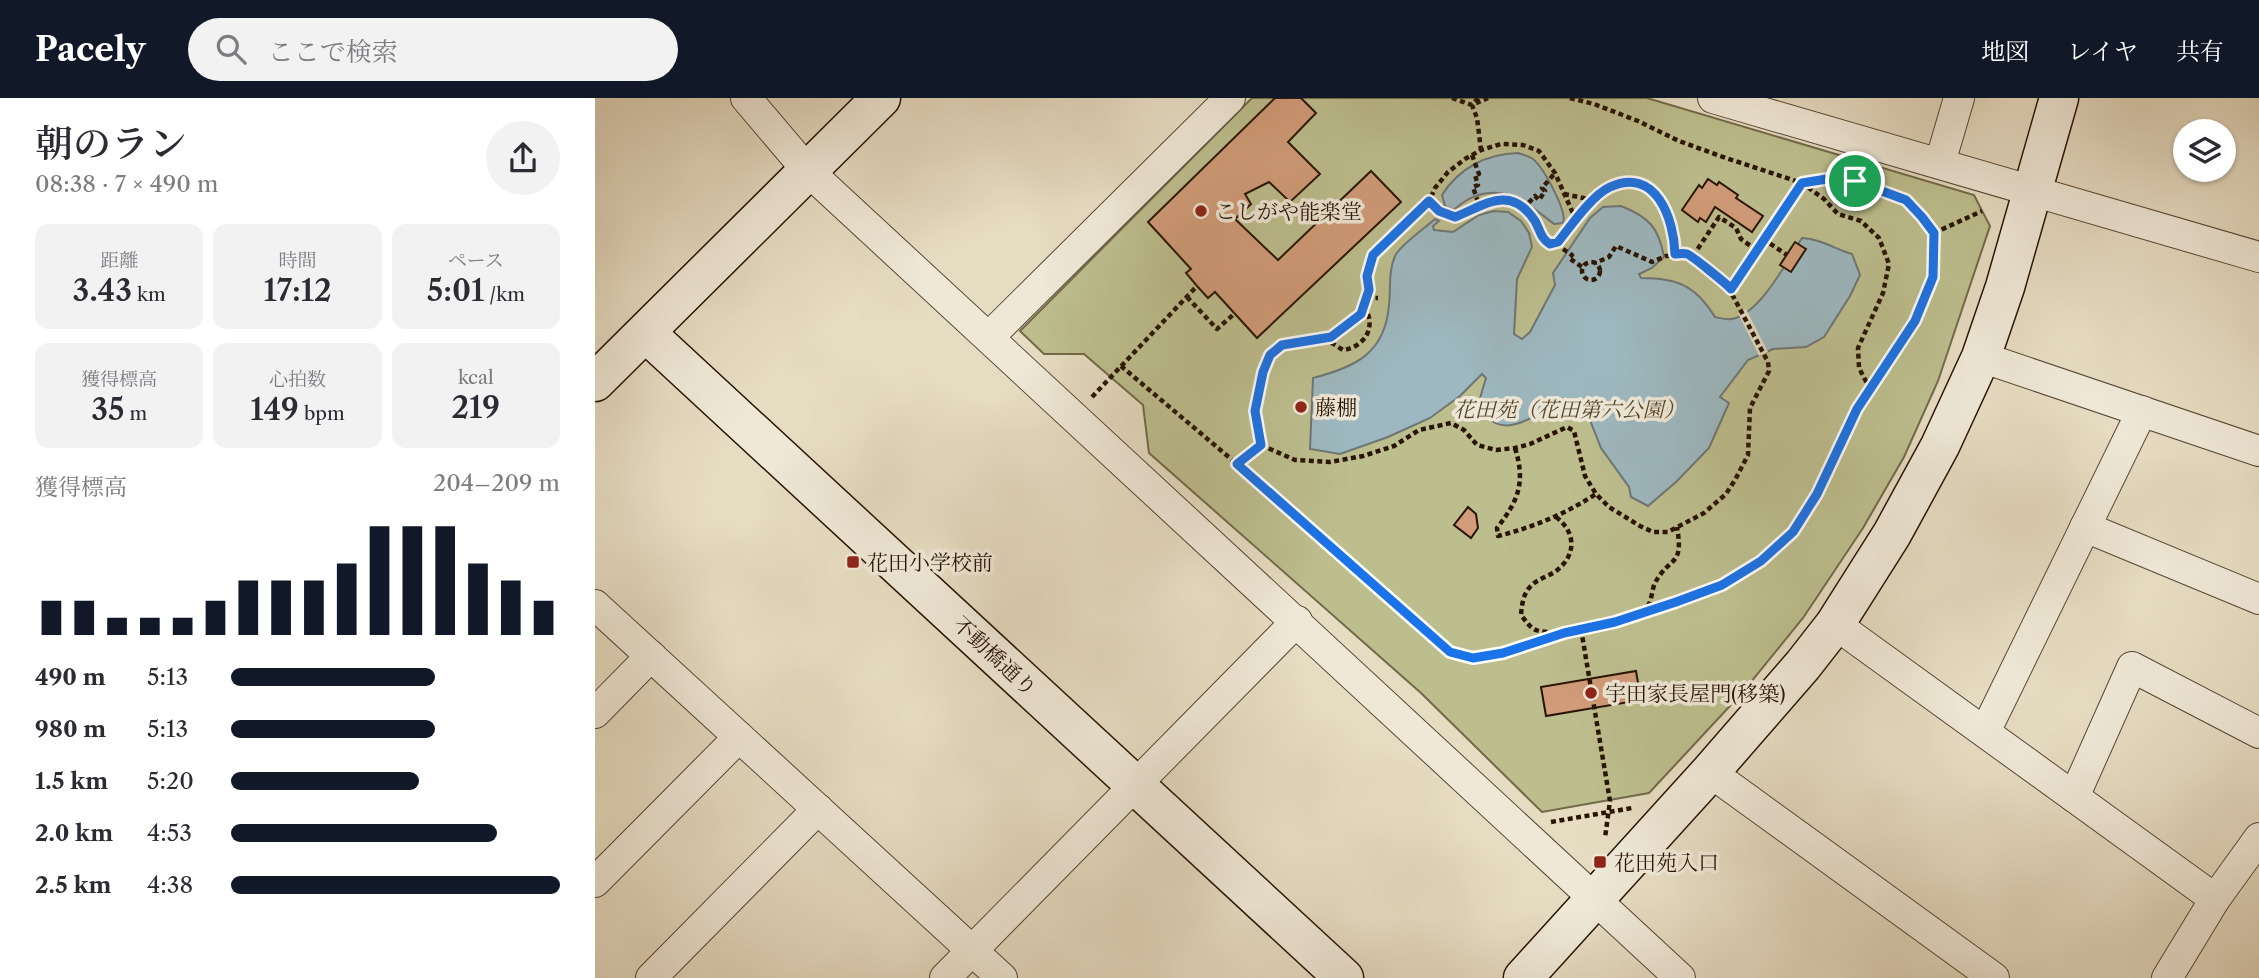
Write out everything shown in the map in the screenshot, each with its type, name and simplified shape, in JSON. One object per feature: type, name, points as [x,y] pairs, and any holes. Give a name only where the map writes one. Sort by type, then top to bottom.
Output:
[{"type":"street","points":[[746,98],[807,170],[1680,978]]},
{"type":"street","points":[[595,383],[881,98]]},
{"type":"street","points":[[989,337],[1230,98]]},
{"type":"street","points":[[1713,98],[2259,257]]},
{"type":"street","points":[[1940,163],[1959,98]]},
{"type":"street","points":[[1523,978],[1770,705],[1835,624],[1892,534],[1940,446],[1981,356],[2005,287],[2059,98]]},
{"type":"street","name":"不動橋通り","points":[[646,333],[1344,978]]},
{"type":"street","points":[[1981,356],[2259,451]]},
{"type":"street","points":[[1985,732],[2142,411]]},
{"type":"street","points":[[2085,527],[2259,599]]},
{"type":"street","points":[[595,605],[1002,978]]},
{"type":"street","points":[[945,978],[1297,621]]},
{"type":"street","points":[[1835,624],[2215,899]]},
{"type":"street","points":[[595,713],[651,656]]},
{"type":"street","points":[[2074,797],[2133,667],[2259,733]]},
{"type":"street","points":[[595,882],[739,737]]},
{"type":"street","points":[[1710,772],[1994,978]]},
{"type":"street","points":[[651,978],[818,809]]},
{"type":"street","points":[[2178,975],[2215,899],[2259,838]]},
{"type":"path","points":[[1453,98],[1472,105],[1478,118],[1481,150]]},
{"type":"path","points":[[1472,105],[1478,98]]},
{"type":"path","points":[[1472,105],[1487,98]]},
{"type":"path","points":[[1570,98],[1638,121],[1679,141],[1802,183],[1824,199],[1837,214],[1861,221],[1879,237],[1889,264],[1883,293],[1858,348],[1859,368],[1870,389]]},
{"type":"path","points":[[1261,445],[1255,411],[1263,372],[1270,355],[1282,345],[1331,337],[1361,314],[1369,290],[1367,276],[1373,255],[1429,201],[1435,188],[1448,172],[1473,158],[1481,150],[1500,144],[1523,145],[1539,151],[1555,173],[1576,220]]},
{"type":"path","points":[[1473,158],[1479,174],[1475,175],[1478,185],[1473,187],[1479,203]]},
{"type":"path","points":[[1524,208],[1535,196],[1539,200],[1545,191],[1542,188],[1555,173]]},
{"type":"path","points":[[1121,366],[1237,464],[1450,652],[1473,658],[1503,653],[1564,633],[1615,622],[1722,585],[1761,561],[1793,532],[1817,494],[1857,409],[1915,321],[1933,277],[1934,233],[1906,200],[1880,189],[1833,178],[1802,183],[1731,289]]},
{"type":"path","points":[[1429,201],[1439,211],[1455,217],[1479,203],[1507,201],[1524,208],[1534,219],[1543,240],[1550,244],[1558,242],[1594,200],[1608,188],[1622,183],[1637,184],[1650,188],[1660,199],[1675,234],[1675,254]]},
{"type":"path","points":[[1564,194],[1594,200]]},
{"type":"path","points":[[1934,233],[1982,211]]},
{"type":"path","points":[[1693,256],[1719,217],[1737,228],[1741,239],[1756,250]]},
{"type":"path","points":[[1763,239],[1787,255]]},
{"type":"path","points":[[1261,445],[1295,460],[1330,462],[1363,456],[1394,446],[1419,430],[1451,423],[1464,430],[1476,445],[1496,450],[1515,448],[1567,427],[1574,431],[1585,476],[1595,494],[1623,516],[1653,532],[1668,532],[1704,513],[1726,494],[1748,455],[1750,408],[1769,371],[1768,362],[1731,289],[1725,281],[1705,269],[1693,256],[1675,254],[1652,261],[1616,246],[1609,257],[1594,264],[1587,262],[1580,265]]},
{"type":"path","points":[[1563,249],[1572,255],[1570,258],[1580,265],[1583,275],[1590,280],[1599,276],[1594,264]]},
{"type":"path","points":[[1086,403],[1198,286]]},
{"type":"path","points":[[1187,297],[1217,329],[1234,314]]},
{"type":"path","points":[[1367,298],[1378,298]]},
{"type":"path","points":[[1324,338],[1343,350],[1352,349],[1367,336],[1370,316],[1364,307]]},
{"type":"path","points":[[1237,464],[1261,445]]},
{"type":"path","points":[[1515,448],[1520,462],[1520,492],[1512,509],[1497,528],[1498,536],[1556,517],[1595,494]]},
{"type":"path","points":[[1556,517],[1566,524],[1573,549],[1567,560],[1556,570],[1532,585],[1523,599],[1521,615],[1533,629],[1564,633]]},
{"type":"path","points":[[1636,614],[1649,604],[1663,571],[1676,560],[1680,545],[1677,527]]},
{"type":"path","points":[[1581,629],[1610,801],[1605,839]]},
{"type":"path","points":[[1547,823],[1636,807]]},
{"type":"green space","name":"花田苑（花田第六公園）","points":[[1252,98],[1647,98],[1974,195],[1990,226],[1938,381],[1904,457],[1863,528],[1803,618],[1742,693],[1649,793],[1542,812],[1421,693],[1149,453],[1143,405],[1084,354],[1044,354],[1020,331]]},
{"type":"water","points":[[1518,153],[1533,159],[1543,171],[1562,209],[1563,223],[1554,224],[1524,202],[1503,194],[1480,195],[1453,210],[1445,206],[1442,195],[1465,170],[1495,156]]},
{"type":"water","points":[[1621,206],[1646,219],[1656,231],[1662,247],[1664,257],[1652,268],[1639,274],[1641,278],[1676,282],[1685,286],[1701,298],[1715,317],[1732,319],[1753,307],[1772,285],[1802,238],[1822,242],[1852,254],[1860,275],[1824,337],[1806,347],[1773,349],[1748,360],[1720,397],[1729,403],[1709,448],[1648,506],[1631,497],[1629,487],[1601,448],[1588,415],[1574,401],[1560,398],[1522,422],[1497,424],[1487,417],[1481,407],[1480,397],[1486,378],[1482,374],[1460,396],[1430,418],[1388,437],[1340,454],[1310,449],[1313,378],[1355,363],[1375,346],[1386,321],[1395,256],[1407,242],[1435,219],[1439,221],[1433,226],[1434,230],[1453,232],[1479,215],[1494,211],[1508,212],[1521,221],[1529,233],[1532,247],[1517,279],[1514,334],[1522,339],[1530,332],[1555,285],[1553,273],[1590,218],[1603,207]]},
{"type":"pier","points":[[1746,309],[1768,352],[1759,356],[1738,313]]},
{"type":"building","name":"こしがや能楽堂","points":[[1275,98],[1301,98],[1316,113],[1288,142],[1320,174],[1290,202],[1269,182],[1245,194],[1251,204],[1235,219],[1278,260],[1371,171],[1401,202],[1257,338],[1215,292],[1208,298],[1186,273],[1191,269],[1148,222]]},
{"type":"building","points":[[1708,179],[1717,185],[1719,182],[1738,195],[1736,198],[1763,216],[1752,232],[1715,207],[1706,222],[1700,218],[1698,222],[1682,210],[1699,185],[1702,188]]},
{"type":"building","points":[[1795,242],[1806,249],[1791,272],[1780,265]]},
{"type":"building","points":[[1468,507],[1476,514],[1478,528],[1471,538],[1454,525]]},
{"type":"building","name":"宇田家長屋門(移築)","points":[[1636,671],[1641,700],[1546,716],[1541,687]]},
{"type":"place","name":"こしがや能楽堂","points":[[1201,211]]},
{"type":"place","name":"藤棚","points":[[1301,407]]},
{"type":"place","name":"花田小学校前","points":[[853,562]]},
{"type":"place","name":"宇田家長屋門(移築)","points":[[1591,693]]},
{"type":"place","name":"花田苑入口","points":[[1600,862]]},
{"type":"route","points":[[1833,178],[1855,181],[1906,200],[1922,217],[1934,233],[1933,277],[1915,321],[1857,409],[1817,494],[1793,532],[1761,561],[1722,585],[1615,622],[1564,633],[1503,653],[1473,658],[1450,652],[1237,464],[1261,445],[1255,411],[1263,372],[1270,355],[1282,345],[1331,337],[1361,314],[1369,290],[1367,276],[1373,255],[1429,201],[1439,211],[1455,217],[1483,203],[1507,201],[1518,205],[1534,219],[1543,240],[1550,244],[1558,242],[1594,200],[1608,188],[1622,183],[1637,184],[1650,188],[1660,199],[1675,234],[1675,254],[1687,254],[1697,259],[1705,269],[1725,281],[1731,289],[1802,183],[1833,178]]}]
